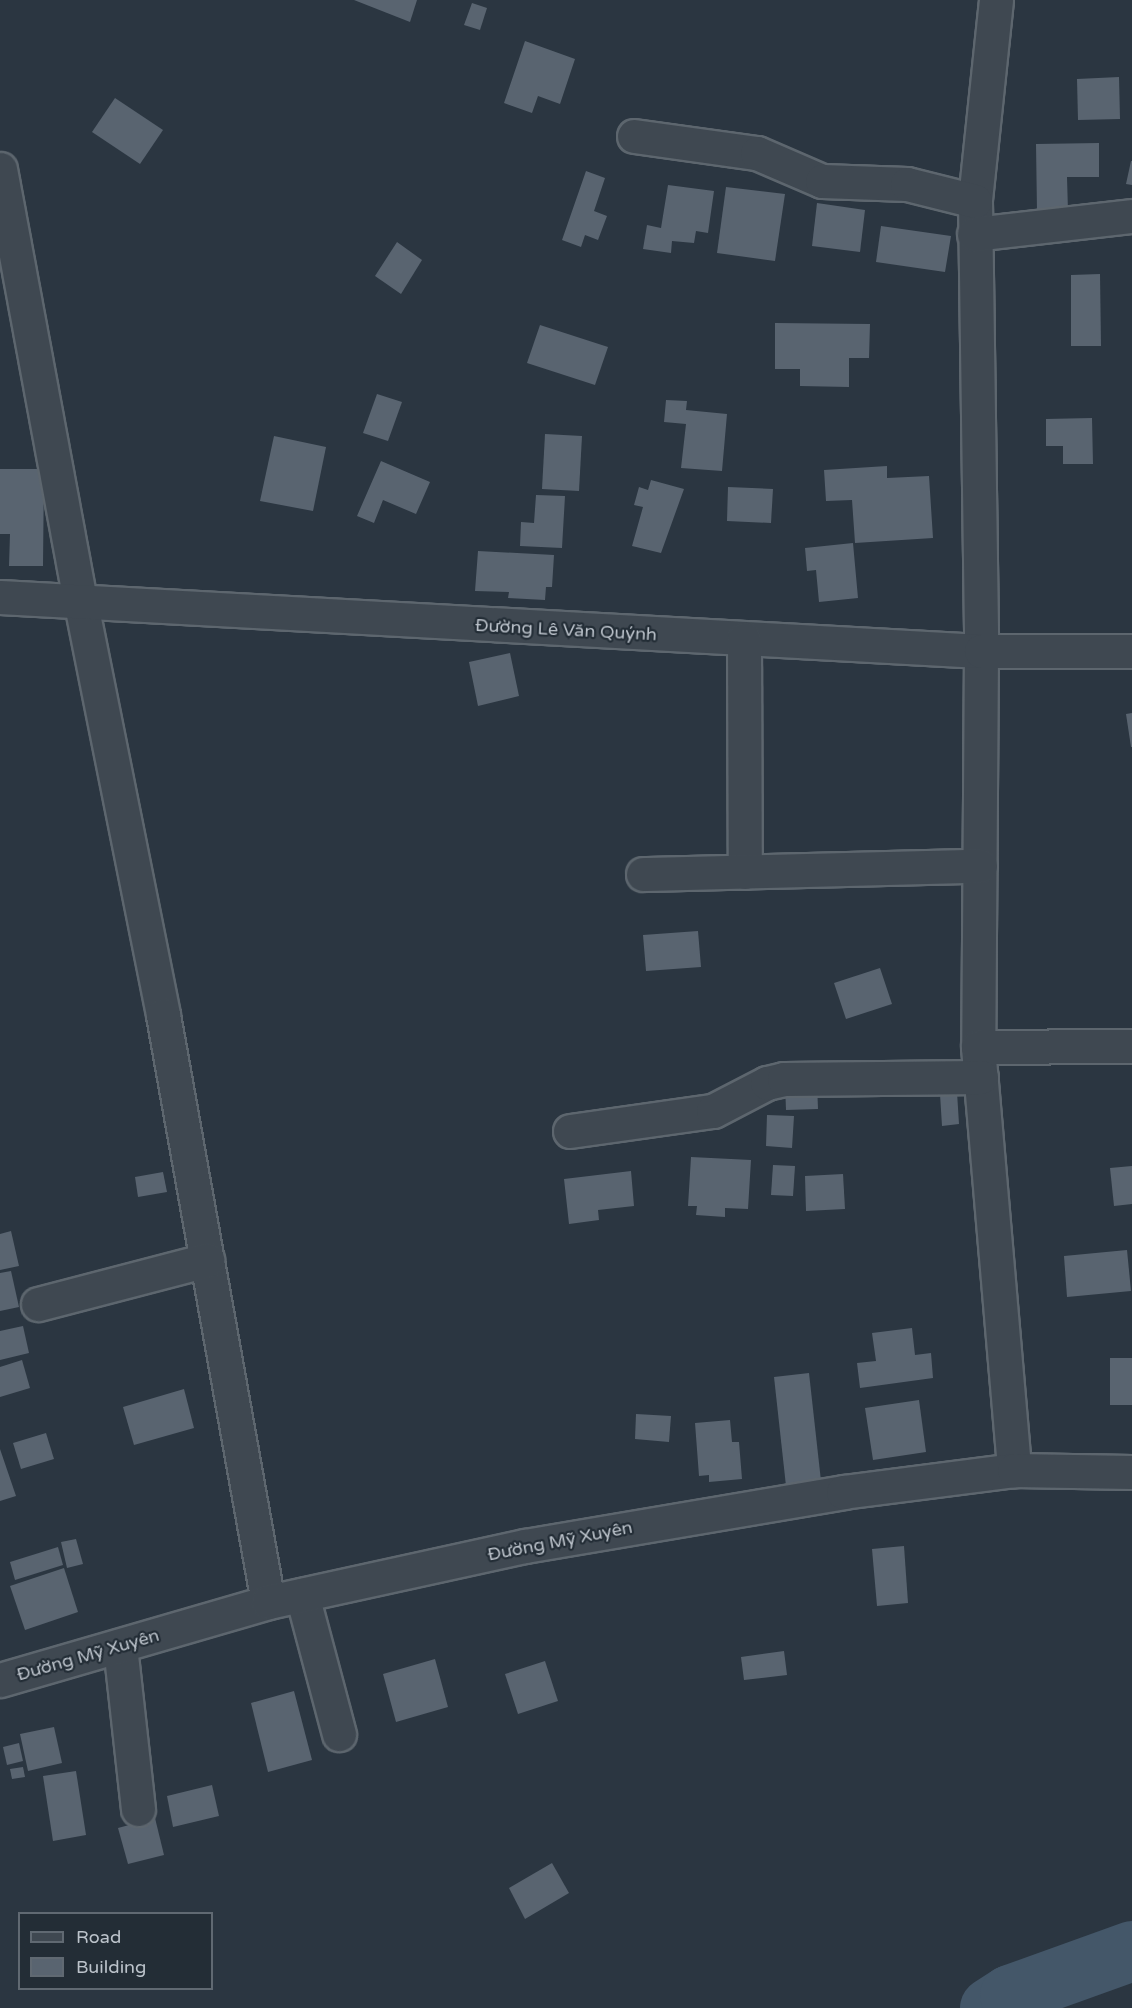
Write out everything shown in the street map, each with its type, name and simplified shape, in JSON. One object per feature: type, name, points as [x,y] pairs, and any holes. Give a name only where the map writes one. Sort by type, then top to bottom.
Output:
[{"type":"street","points":[[996,0],[975,201],[974,234],[981,651],[980,1062],[1014,1470]]},
{"type":"street","points":[[634,136],[757,153],[822,181],[907,184],[975,201]]},
{"type":"street","points":[[0,170],[81,604],[163,1015],[268,1602]]},
{"type":"street","points":[[974,234],[1132,216]]},
{"type":"street","name":"Đường Lê Văn Quýnh","points":[[0,597],[81,604],[981,651],[1132,651]]},
{"type":"street","points":[[744,639],[745,872]]},
{"type":"street","points":[[644,874],[980,866]]},
{"type":"street","points":[[570,1131],[713,1111],[768,1083],[784,1079],[1132,1046]]},
{"type":"street","points":[[38,1304],[207,1260]]},
{"type":"street","name":"Đường Mỹ Xuyên","points":[[0,1680],[268,1602],[600,1532],[843,1492],[1014,1470],[1132,1472]]},
{"type":"street","points":[[302,1595],[339,1734]]},
{"type":"street","points":[[120,1646],[138,1809]]},
{"type":"building","points":[[354,0],[417,0],[410,22]]},
{"type":"building","points":[[472,3],[487,8],[480,30],[464,25]]},
{"type":"building","points":[[525,41],[575,59],[560,104],[538,96],[532,113],[504,103]]},
{"type":"building","points":[[1119,77],[1120,119],[1078,120],[1077,79]]},
{"type":"building","points":[[115,98],[163,130],[140,164],[92,132]]},
{"type":"building","points":[[1099,143],[1099,177],[1067,177],[1068,211],[1037,212],[1036,144]]},
{"type":"building","points":[[1132,161],[1132,185],[1126,184]]},
{"type":"building","points":[[586,171],[605,178],[594,211],[607,216],[598,240],[585,235],[581,247],[562,240]]},
{"type":"building","points":[[668,185],[714,191],[708,233],[696,231],[694,243],[672,241],[671,253],[643,249],[647,225],[661,228]]},
{"type":"building","points":[[726,187],[785,194],[775,261],[717,253]]},
{"type":"building","points":[[817,203],[865,210],[860,252],[812,246]]},
{"type":"building","points":[[881,226],[951,236],[945,272],[876,262]]},
{"type":"building","points":[[397,242],[422,260],[401,294],[375,276]]},
{"type":"building","points":[[1100,274],[1101,346],[1071,346],[1071,275]]},
{"type":"building","points":[[775,323],[870,324],[869,358],[849,358],[849,387],[800,386],[800,369],[775,369]]},
{"type":"building","points":[[540,325],[608,347],[595,385],[527,363]]},
{"type":"building","points":[[377,394],[402,402],[388,441],[363,433]]},
{"type":"building","points":[[666,400],[687,401],[686,410],[727,414],[722,471],[681,468],[686,424],[664,422]]},
{"type":"building","points":[[1092,418],[1093,464],[1063,464],[1063,446],[1046,446],[1046,419]]},
{"type":"building","points":[[545,434],[582,436],[579,491],[542,489]]},
{"type":"building","points":[[274,436],[326,447],[313,511],[260,501]]},
{"type":"building","points":[[381,461],[430,482],[416,514],[383,500],[374,523],[357,516]]},
{"type":"building","points":[[887,466],[887,478],[929,476],[933,538],[855,543],[852,500],[826,501],[824,470]]},
{"type":"building","points":[[0,469],[44,469],[43,566],[9,566],[10,534],[0,534]]},
{"type":"building","points":[[651,480],[684,489],[661,553],[632,546],[643,507],[634,505],[639,487],[648,490]]},
{"type":"building","points":[[728,487],[773,489],[771,523],[727,521]]},
{"type":"building","points":[[536,495],[565,496],[562,548],[520,546],[521,522],[534,523]]},
{"type":"building","points":[[853,543],[858,598],[819,602],[816,570],[807,571],[805,548]]},
{"type":"building","points":[[478,551],[554,555],[552,587],[546,587],[545,600],[508,598],[509,592],[475,591]]},
{"type":"building","points":[[510,653],[519,696],[478,706],[469,662]]},
{"type":"building","points":[[1132,713],[1132,747],[1131,747],[1126,714]]},
{"type":"building","points":[[698,931],[701,967],[646,971],[643,935]]},
{"type":"building","points":[[880,968],[892,1004],[846,1019],[834,983]]},
{"type":"building","points":[[817,1083],[818,1109],[786,1110],[785,1085]]},
{"type":"building","points":[[957,1092],[959,1124],[942,1126],[940,1094]]},
{"type":"building","points":[[767,1115],[794,1116],[792,1148],[766,1146]]},
{"type":"building","points":[[691,1157],[751,1160],[748,1209],[725,1208],[725,1217],[696,1215],[697,1206],[688,1206]]},
{"type":"building","points":[[773,1165],[795,1166],[793,1196],[771,1195]]},
{"type":"building","points":[[1132,1166],[1132,1204],[1114,1206],[1110,1168]]},
{"type":"building","points":[[631,1171],[634,1206],[598,1210],[599,1220],[569,1224],[564,1179]]},
{"type":"building","points":[[163,1172],[167,1192],[138,1197],[135,1177]]},
{"type":"building","points":[[843,1174],[845,1209],[806,1211],[805,1176]]},
{"type":"building","points":[[11,1231],[19,1266],[0,1270],[0,1234]]},
{"type":"building","points":[[1127,1250],[1131,1291],[1067,1297],[1064,1256]]},
{"type":"building","points":[[11,1271],[19,1307],[0,1311],[0,1273]]},
{"type":"building","points":[[23,1326],[29,1353],[0,1360],[0,1331]]},
{"type":"building","points":[[912,1328],[915,1355],[931,1353],[933,1378],[860,1388],[857,1363],[876,1361],[872,1333]]},
{"type":"building","points":[[1110,1358],[1132,1358],[1132,1405],[1110,1405]]},
{"type":"building","points":[[22,1360],[30,1388],[0,1397],[0,1367]]},
{"type":"building","points":[[809,1373],[821,1481],[786,1486],[774,1377]]},
{"type":"building","points":[[184,1389],[194,1428],[134,1445],[123,1407]]},
{"type":"building","points":[[919,1400],[926,1452],[873,1460],[865,1408]]},
{"type":"building","points":[[636,1414],[671,1416],[669,1442],[635,1439]]},
{"type":"building","points":[[730,1420],[732,1442],[739,1442],[742,1479],[709,1482],[709,1475],[699,1476],[695,1423]]},
{"type":"building","points":[[46,1433],[54,1459],[21,1469],[13,1443]]},
{"type":"building","points":[[0,1449],[16,1496],[0,1501]]},
{"type":"building","points":[[76,1539],[83,1564],[67,1568],[61,1542]]},
{"type":"building","points":[[904,1546],[908,1603],[877,1606],[872,1549]]},
{"type":"building","points":[[58,1547],[63,1565],[15,1580],[10,1562]]},
{"type":"building","points":[[64,1568],[78,1612],[25,1630],[10,1586]]},
{"type":"building","points":[[784,1651],[787,1675],[744,1680],[741,1657]]},
{"type":"building","points":[[435,1659],[448,1707],[396,1722],[383,1674]]},
{"type":"building","points":[[545,1661],[558,1701],[518,1714],[505,1674]]},
{"type":"building","points":[[294,1691],[312,1760],[268,1772],[251,1703]]},
{"type":"building","points":[[54,1727],[62,1763],[28,1771],[20,1734]]},
{"type":"building","points":[[19,1743],[23,1761],[7,1765],[3,1747]]},
{"type":"building","points":[[23,1767],[25,1777],[12,1779],[10,1769]]},
{"type":"building","points":[[76,1771],[86,1835],[53,1841],[43,1776]]},
{"type":"building","points":[[212,1785],[219,1816],[173,1827],[167,1796]]},
{"type":"building","points":[[155,1818],[164,1855],[128,1864],[118,1828]]},
{"type":"building","points":[[552,1863],[569,1893],[525,1919],[509,1888]]},
{"type":"waterway","points":[[990,2008],[1010,1995],[1132,1951]]}]
